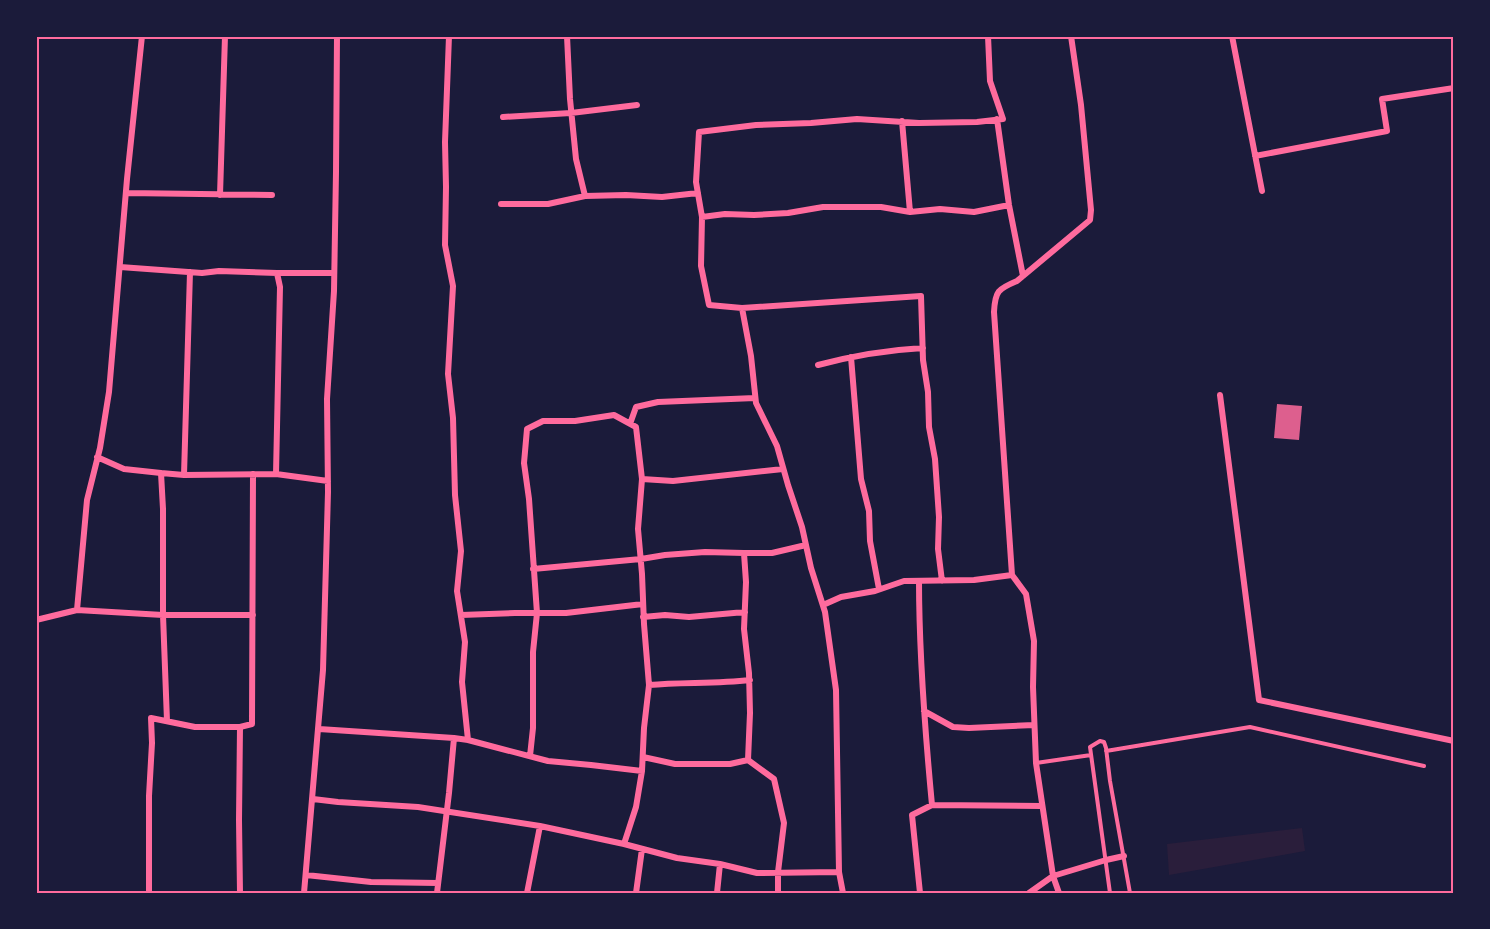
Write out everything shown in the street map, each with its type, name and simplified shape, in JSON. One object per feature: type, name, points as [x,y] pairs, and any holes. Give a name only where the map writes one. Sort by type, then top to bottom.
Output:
[{"type":"street","points":[[78,610],[87,500],[98,457],[109,392],[142,36]]},
{"type":"street","points":[[220,195],[225,36]]},
{"type":"street","points":[[304,893],[323,670],[328,481],[327,399],[334,273],[337,36]]},
{"type":"street","points":[[449,36],[445,142],[445,245],[453,286],[448,374],[453,418],[455,495],[461,551],[457,591],[465,642],[462,682],[468,740]]},
{"type":"street","points":[[567,36],[576,159],[585,196]]},
{"type":"street","points":[[942,581],[938,549],[939,517],[935,459],[929,428],[928,392],[923,360],[921,296],[742,308],[709,304],[701,266],[702,217],[696,182],[699,132],[756,124],[857,119],[902,122],[977,122],[1003,119],[990,81],[988,36]]},
{"type":"street","points":[[1059,893],[1053,876],[1036,763],[1034,640],[1026,594],[1012,575],[994,297],[1003,287],[1017,281],[1090,220],[1081,105],[1071,36]]},
{"type":"street","points":[[1232,36],[1262,191]]},
{"type":"street","points":[[1255,156],[1386,131],[1382,99],[1454,88]]},
{"type":"street","points":[[503,117],[572,113],[637,105]]},
{"type":"street","points":[[997,120],[1009,205],[1023,276]]},
{"type":"street","points":[[902,122],[909,212]]},
{"type":"street","points":[[126,193],[272,195]]},
{"type":"street","points":[[501,204],[548,204],[585,196],[662,197],[698,193]]},
{"type":"street","points":[[702,217],[725,213],[754,215],[788,213],[823,207],[881,207],[909,212],[940,209],[974,212],[1009,205]]},
{"type":"street","points":[[120,267],[202,273],[219,271],[334,273]]},
{"type":"street","points":[[184,475],[190,272]]},
{"type":"street","points":[[276,474],[280,287],[277,273]]},
{"type":"street","points":[[742,308],[751,356],[756,403],[777,446],[802,527],[811,568],[823,605],[831,650],[836,690],[839,872],[843,893]]},
{"type":"street","points":[[818,365],[899,349],[923,348]]},
{"type":"street","points":[[851,357],[861,479],[869,511],[870,541],[879,589]]},
{"type":"street","points":[[1220,395],[1259,700],[1454,741]]},
{"type":"street","points":[[630,424],[636,407],[658,402],[755,398]]},
{"type":"street","points":[[530,756],[534,728],[533,652],[537,613],[530,499],[524,462],[527,429],[543,421],[575,421],[614,415],[636,427],[642,479],[638,529],[649,686],[642,771],[636,807],[624,844]]},
{"type":"street","points":[[98,457],[124,469],[161,473],[276,474],[328,481]]},
{"type":"street","points":[[642,479],[673,481],[783,469]]},
{"type":"street","points":[[161,473],[167,721]]},
{"type":"street","points":[[149,893],[151,718],[195,727],[240,727],[252,724],[253,474]]},
{"type":"street","points":[[533,569],[705,552],[772,553],[806,545]]},
{"type":"street","points":[[744,554],[746,582],[744,629],[750,680],[748,760]]},
{"type":"street","points":[[823,605],[841,597],[904,581],[974,580],[1012,575]]},
{"type":"street","points":[[919,581],[924,711],[932,805]]},
{"type":"street","points":[[461,615],[566,613],[643,604]]},
{"type":"street","points":[[36,620],[78,610],[163,615],[253,615]]},
{"type":"street","points":[[643,617],[664,615],[689,617],[745,612]]},
{"type":"street","points":[[649,686],[750,680]]},
{"type":"street","points":[[924,711],[953,727],[1034,724]]},
{"type":"street","points":[[240,727],[240,893]]},
{"type":"street","points":[[319,729],[454,738],[548,761],[642,771]]},
{"type":"street","points":[[437,893],[454,738]]},
{"type":"street","points":[[643,757],[675,764],[730,764],[748,760],[774,779],[784,824],[778,872],[778,893]]},
{"type":"street","points":[[313,799],[418,807],[540,826],[677,858],[720,864],[757,873],[839,872]]},
{"type":"street","points":[[920,893],[912,815],[932,805],[1042,806]]},
{"type":"street","points":[[527,893],[540,826]]},
{"type":"street","points":[[636,893],[642,849]]},
{"type":"street","points":[[1029,893],[1053,876],[1124,856]]},
{"type":"street","points":[[717,893],[720,864]]},
{"type":"street","points":[[306,875],[371,882],[438,883]]},
{"type":"lane","points":[[1106,751],[1250,727],[1424,766]]},
{"type":"lane","points":[[1110,893],[1090,747],[1100,741],[1104,742],[1106,751],[1130,893]]},
{"type":"lane","points":[[1036,763],[1091,756]]},
{"type":"shaded area","points":[[1302,828],[1305,851],[1169,875],[1167,844]]},
{"type":"building","points":[[1277,404],[1302,406],[1299,440],[1274,438]]}]
